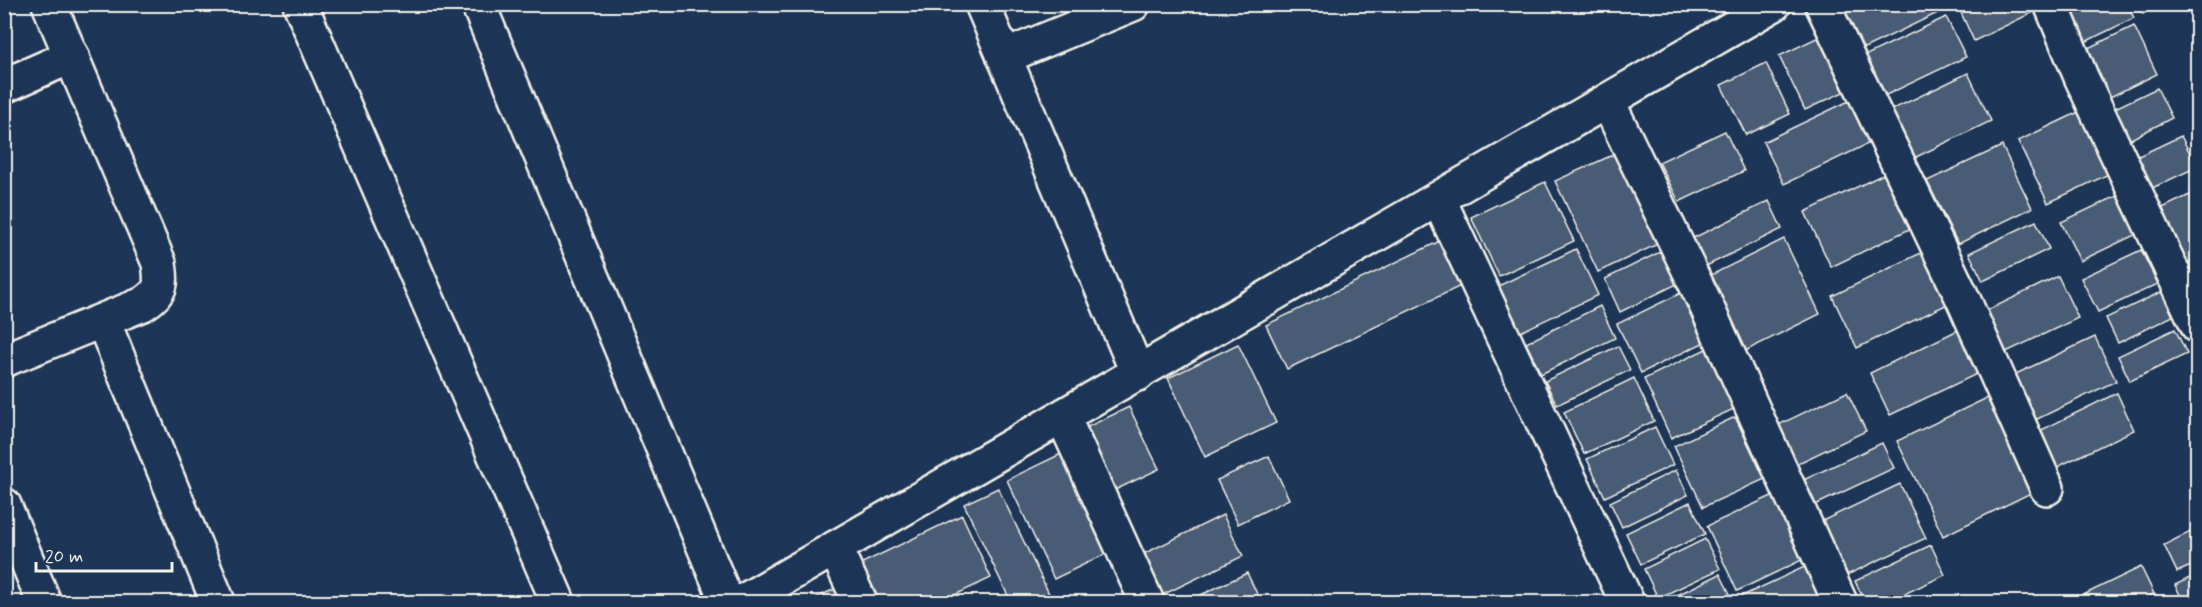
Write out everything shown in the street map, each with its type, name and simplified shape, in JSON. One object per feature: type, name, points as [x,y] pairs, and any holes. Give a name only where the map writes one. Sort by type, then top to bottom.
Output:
[{"type":"street","points":[[4,360],[143,304],[156,296],[161,281],[159,263],[49,4]]},
{"type":"street","points":[[300,4],[558,603]]},
{"type":"street","points":[[478,4],[727,603]]},
{"type":"street","points":[[982,4],[1138,374]]},
{"type":"street","points":[[1004,57],[1133,4]]},
{"type":"street","points":[[741,603],[1774,4]]},
{"type":"street","points":[[1822,4],[1964,301],[2048,488]]},
{"type":"street","points":[[2050,4],[2081,77],[2198,326]]},
{"type":"street","points":[[4,86],[72,56]]},
{"type":"street","points":[[1608,102],[1705,303],[1840,603]]},
{"type":"street","points":[[1439,200],[1627,603]]},
{"type":"street","points":[[103,321],[218,603]]},
{"type":"street","points":[[1063,417],[1147,603]]},
{"type":"street","points":[[4,505],[44,603]]},
{"type":"street","points":[[835,548],[860,603]]},
{"type":"building","points":[[1854,4],[1939,4],[1942,11],[1854,53],[1834,14]]},
{"type":"building","points":[[1957,4],[2035,4],[2038,10],[1974,41]]},
{"type":"building","points":[[2092,4],[2127,4],[2134,18],[2083,43],[2070,15]]},
{"type":"building","points":[[2137,4],[2159,4],[2143,14]]},
{"type":"building","points":[[1946,17],[1966,57],[1882,97],[1862,57]]},
{"type":"building","points":[[2134,26],[2157,74],[2110,97],[2086,49]]},
{"type":"building","points":[[1827,33],[1852,88],[1805,110],[1779,56]]},
{"type":"building","points":[[1766,63],[1790,114],[1746,135],[1721,85]]},
{"type":"building","points":[[1968,73],[1991,121],[1914,158],[1891,110]]},
{"type":"building","points":[[2157,88],[2172,118],[2129,140],[2113,109]]},
{"type":"building","points":[[1851,100],[1872,142],[1784,184],[1763,142]]},
{"type":"building","points":[[2083,110],[2113,172],[2048,203],[2018,141]]},
{"type":"building","points":[[1725,131],[1744,171],[1679,202],[1659,162]]},
{"type":"building","points":[[2181,136],[2197,167],[2148,190],[2132,159]]},
{"type":"building","points":[[2002,146],[2032,208],[1958,244],[1927,181]]},
{"type":"building","points":[[1617,153],[1660,243],[1598,272],[1555,181]]},
{"type":"building","points":[[1890,171],[1916,226],[1831,267],[1805,212]]},
{"type":"building","points":[[1545,182],[1574,241],[1499,276],[1471,217]]},
{"type":"building","points":[[2198,191],[2198,258],[2180,267],[2154,212]]},
{"type":"building","points":[[2119,195],[2137,234],[2080,261],[2061,222]]},
{"type":"building","points":[[1769,201],[1782,229],[1698,270],[1685,242]]},
{"type":"building","points":[[2036,221],[2049,249],[1983,281],[1969,253]]},
{"type":"building","points":[[1444,239],[1465,284],[1287,369],[1266,325]]},
{"type":"building","points":[[1784,239],[1820,314],[1745,351],[1709,276]]},
{"type":"building","points":[[1576,249],[1598,295],[1516,334],[1494,288]]},
{"type":"building","points":[[1664,250],[1679,283],[1620,312],[1605,279]]},
{"type":"building","points":[[2141,250],[2158,284],[2098,312],[2081,278]]},
{"type":"building","points":[[1925,251],[1950,303],[1857,348],[1832,296]]},
{"type":"building","points":[[2058,276],[2078,318],[2004,353],[1984,312]]},
{"type":"building","points":[[1685,291],[1709,340],[1641,373],[1617,324]]},
{"type":"building","points":[[2161,292],[2173,316],[2118,343],[2106,318]]},
{"type":"building","points":[[1600,306],[1615,338],[1541,374],[1526,343]]},
{"type":"building","points":[[2175,329],[2187,354],[2130,381],[2118,356]]},
{"type":"building","points":[[1958,330],[1979,373],[1890,415],[1870,373]]},
{"type":"building","points":[[2095,337],[2116,381],[2027,424],[2005,379]]},
{"type":"building","points":[[1238,344],[1276,423],[1205,457],[1168,378]]},
{"type":"building","points":[[1618,346],[1630,370],[1557,405],[1545,381]]},
{"type":"building","points":[[1710,347],[1738,407],[1671,438],[1644,379]]},
{"type":"building","points":[[1634,378],[1654,421],[1584,454],[1564,412]]},
{"type":"building","points":[[1847,392],[1866,431],[1788,468],[1770,429]]},
{"type":"building","points":[[2117,393],[2134,430],[2053,469],[2035,433]]},
{"type":"building","points":[[1987,398],[2033,492],[1943,536],[1897,441]]},
{"type":"building","points":[[1129,407],[1159,469],[1113,491],[1083,429]]},
{"type":"building","points":[[1735,417],[1765,479],[1703,507],[1674,446]]},
{"type":"building","points":[[1655,427],[1673,465],[1605,497],[1587,459]]},
{"type":"building","points":[[1882,443],[1894,468],[1811,507],[1799,482]]},
{"type":"building","points":[[1063,453],[1110,552],[1054,579],[1007,480]]},
{"type":"building","points":[[1269,456],[1289,499],[1238,524],[1217,480]]},
{"type":"building","points":[[1676,470],[1688,495],[1622,527],[1610,502]]},
{"type":"building","points":[[1900,484],[1926,538],[1847,575],[1822,521]]},
{"type":"building","points":[[998,488],[1053,602],[1011,602],[964,504]]},
{"type":"building","points":[[1776,494],[1806,558],[1737,591],[1707,526]]},
{"type":"building","points":[[1690,502],[1705,534],[1641,564],[1626,533]]},
{"type":"building","points":[[962,515],[991,578],[940,602],[877,602],[858,565]]},
{"type":"building","points":[[1223,515],[1243,556],[1152,600],[1133,559]]},
{"type":"building","points":[[2198,528],[2198,563],[2177,572],[2164,545]]},
{"type":"building","points":[[1705,539],[1720,569],[1658,598],[1644,569]]},
{"type":"building","points":[[1931,545],[1945,575],[1887,602],[1865,602],[1855,581]]},
{"type":"building","points":[[1813,563],[1832,602],[1745,602],[1742,596]]},
{"type":"building","points":[[2141,567],[2154,594],[2137,602],[2082,602],[2079,597]]},
{"type":"building","points":[[1247,573],[1261,602],[1186,602]]},
{"type":"building","points":[[1720,574],[1734,602],[1663,602]]},
{"type":"building","points":[[2198,574],[2198,602],[2184,602],[2175,585]]},
{"type":"building","points":[[841,586],[849,602],[807,602]]}]
